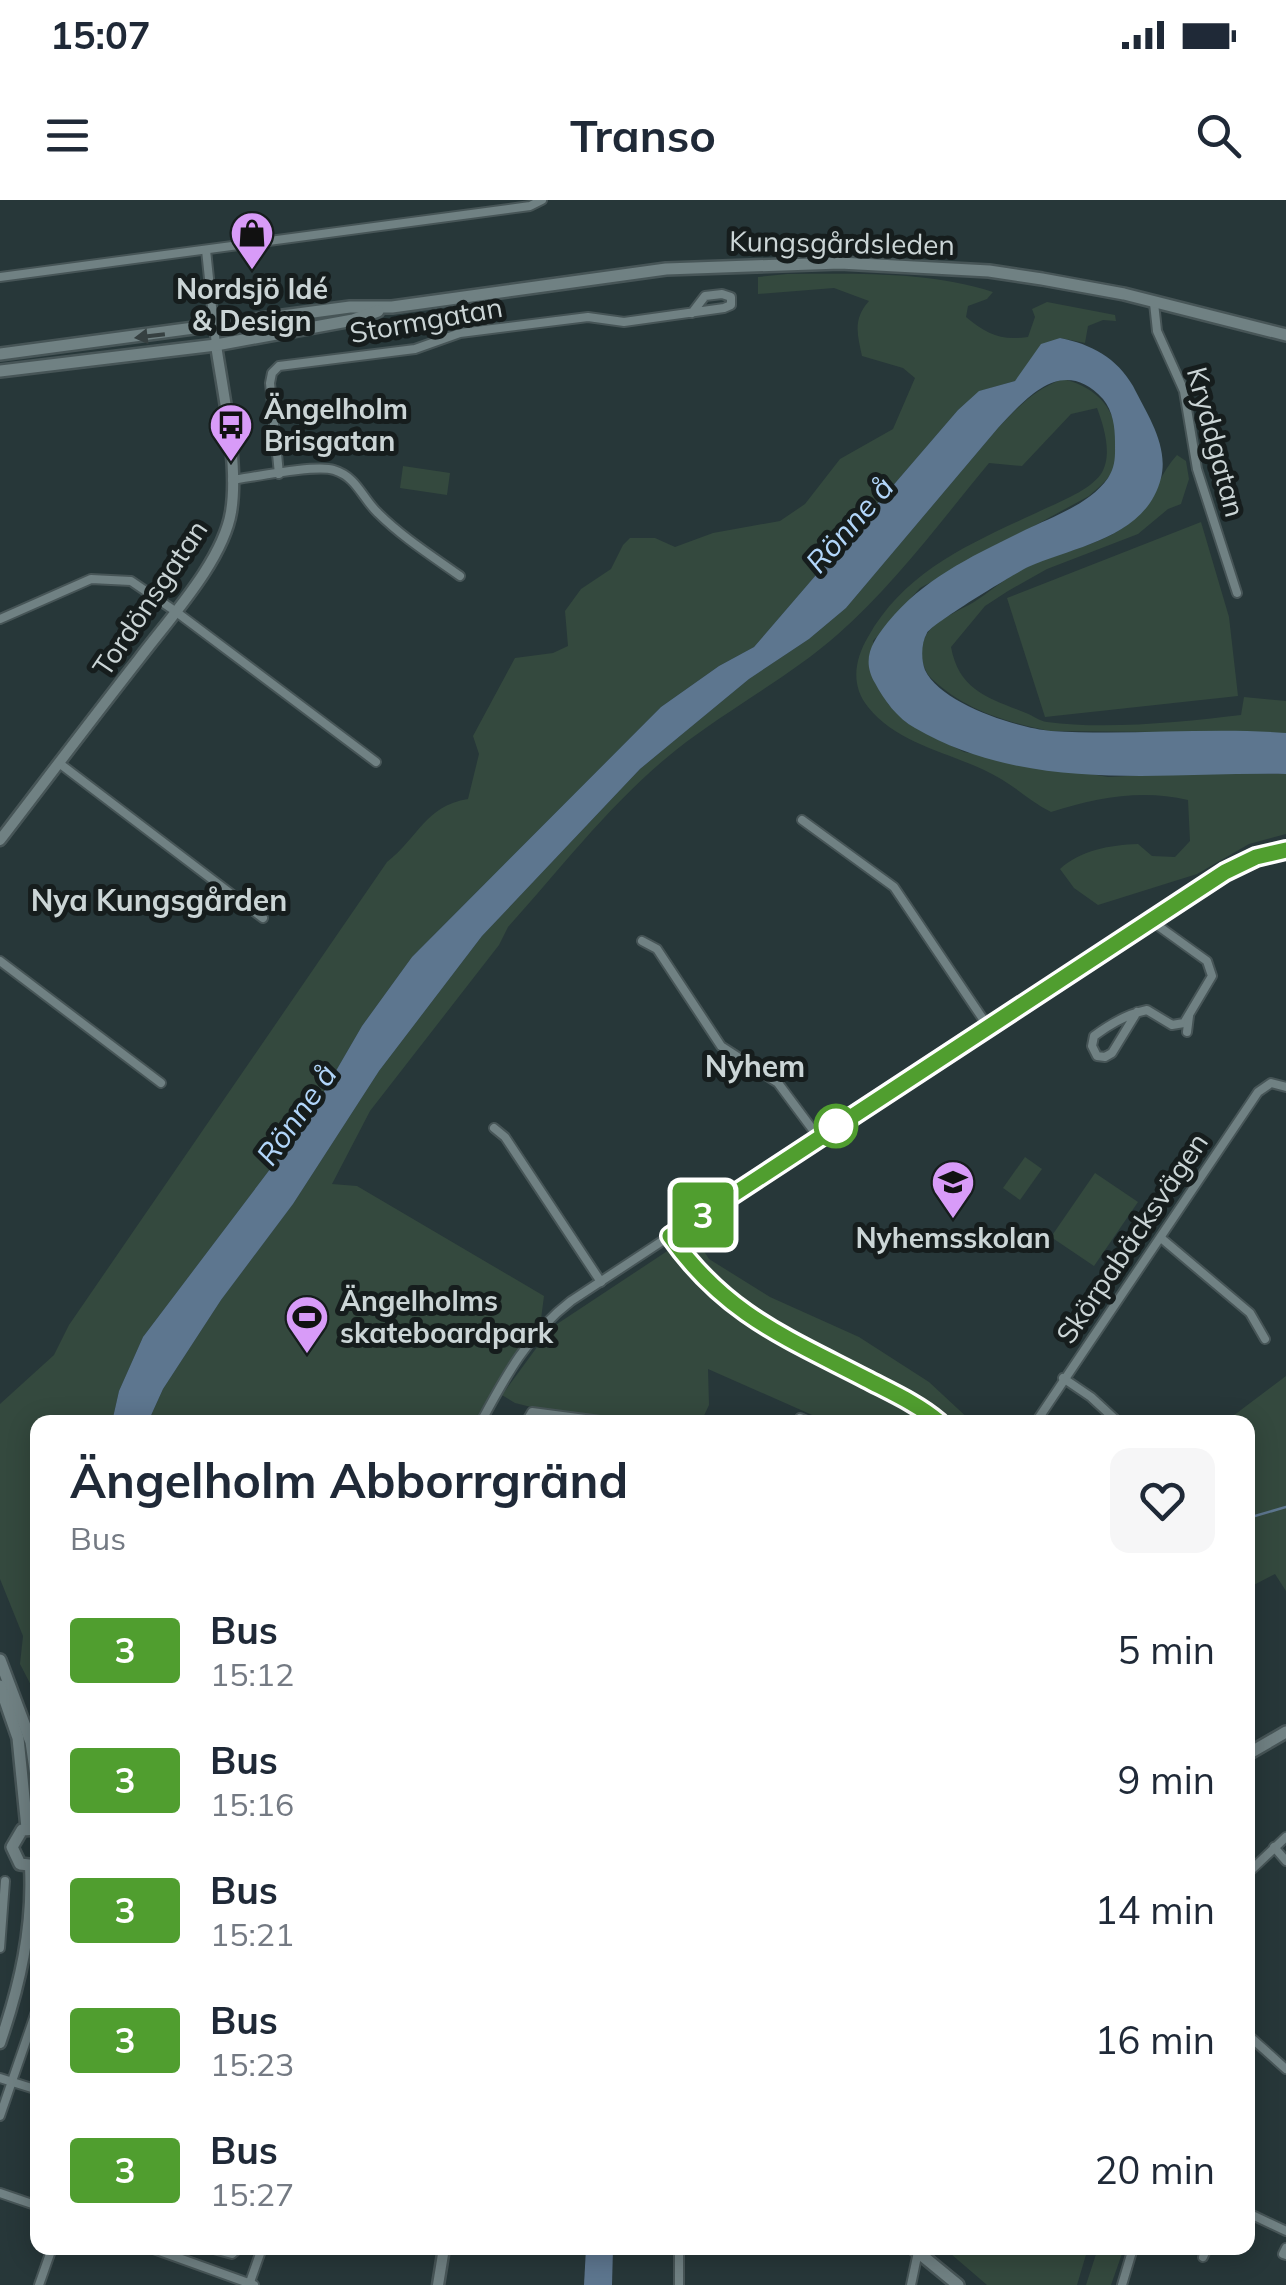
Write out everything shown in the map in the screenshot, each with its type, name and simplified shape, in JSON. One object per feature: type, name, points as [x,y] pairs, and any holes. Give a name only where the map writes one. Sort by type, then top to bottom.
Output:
[{"type":"main road","name":"Kungsgårdsleden","points":[[0,354],[350,307],[392,307],[666,268],[840,262],[989,271],[1124,294],[1286,335]]},
{"type":"main road","name":"Kungsgårdsleden","points":[[0,371],[216,345],[353,320],[392,307]]},
{"type":"main road","points":[[0,1660],[30,1739]]},
{"type":"main road","points":[[0,1686],[18,1738],[30,1816]]},
{"type":"main road","points":[[1255,1750],[1286,1732]]},
{"type":"main road","points":[[30,1830],[18,1833],[6,1845],[17,1860],[30,1865]]},
{"type":"main road","points":[[924,2255],[956,2283]]},
{"type":"main road","points":[[938,2285],[956,2283]]},
{"type":"street","points":[[0,277],[530,206],[542,200]]},
{"type":"street","points":[[206,250],[216,345]]},
{"type":"street","name":"Stormgatan","points":[[279,474],[270,379],[279,366],[415,349],[460,333],[588,317],[617,323],[692,313],[727,308],[731,298],[724,294],[707,296],[692,313]]},
{"type":"street","name":"Kryddgatan","points":[[1154,303],[1157,332],[1184,391],[1198,469],[1237,594]]},
{"type":"street","name":"Tordönsgatan","points":[[0,840],[175,611],[224,535],[232,510],[232,480],[216,345]]},
{"type":"street","points":[[232,480],[325,468],[340,472],[363,490],[384,519],[460,576]]},
{"type":"street","points":[[0,619],[78,582],[98,578],[131,581],[376,762]]},
{"type":"street","points":[[59,764],[263,918]]},
{"type":"street","points":[[802,820],[894,887],[989,1028]]},
{"type":"street","points":[[485,1415],[540,1328],[558,1310],[1150,920],[1236,866],[1286,850]]},
{"type":"street","points":[[1137,1012],[1112,1053],[1104,1058],[1096,1055],[1094,1035],[1137,1012],[1149,1010],[1174,1026],[1184,1023],[1210,981],[1211,966],[1150,920]]},
{"type":"street","points":[[642,941],[657,949],[721,1046],[778,1082],[818,1138]]},
{"type":"street","points":[[0,961],[161,1083]]},
{"type":"street","points":[[1188,1032],[1189,1016]]},
{"type":"street","name":"Skörpabäcksvägen","points":[[1040,1415],[1258,1092],[1270,1083],[1286,1087]]},
{"type":"street","points":[[494,1128],[504,1137],[601,1282]]},
{"type":"street","points":[[670,1236],[701,1278],[747,1316],[904,1398],[929,1415]]},
{"type":"street","points":[[1162,1238],[1250,1313],[1265,1340]]},
{"type":"street","points":[[1063,1378],[1110,1415]]},
{"type":"street","points":[[530,1415],[555,1415]]},
{"type":"street","points":[[1255,1866],[1286,1837]]},
{"type":"street","points":[[1274,1847],[1286,1861]]},
{"type":"street","points":[[0,1948],[6,1881]]},
{"type":"street","points":[[0,2042],[21,1978],[30,1913]]},
{"type":"street","points":[[0,2116],[30,2029]]},
{"type":"street","points":[[1255,2040],[1286,2069]]},
{"type":"street","points":[[0,2078],[30,2088]]},
{"type":"street","points":[[0,2193],[30,2203]]},
{"type":"street","points":[[1255,2216],[1286,2231]]},
{"type":"street","points":[[38,2285],[49,2255]]},
{"type":"street","points":[[169,2255],[251,2285],[260,2255]]},
{"type":"street","points":[[438,2285],[443,2255]]},
{"type":"street","points":[[679,2255],[679,2285]]},
{"type":"street","points":[[911,2285],[916,2255]]},
{"type":"street","points":[[1122,2285],[1131,2255]]},
{"type":"green space","points":[[865,274],[968,285],[993,292],[987,299],[968,306],[966,317],[1002,337],[1028,337],[1035,317],[1032,309],[1047,302],[1115,315],[1116,321],[1103,320],[1088,326],[1085,343],[1060,338],[1015,381],[980,391],[958,410],[754,647],[719,666],[661,707],[412,957],[362,1026],[308,1119],[143,1337],[119,1391],[114,1415],[30,1415],[30,1683],[20,1664],[23,1636],[0,1579],[0,1404],[54,1355],[69,1325],[387,862],[432,815],[468,799],[479,754],[473,736],[515,658],[553,653],[568,646],[565,611],[581,589],[611,569],[630,538],[655,538],[675,547],[713,533],[780,521],[805,504],[840,459],[893,429],[915,378],[903,368],[862,356],[858,320],[869,301],[834,288],[758,294],[758,277]]},
{"type":"green space","points":[[1063,379],[1078,384],[1101,399],[1108,409],[1117,434],[1113,470],[1089,496],[920,588],[873,641],[888,704],[907,723],[964,752],[1108,777],[1200,772],[1286,774],[1286,834],[1249,844],[1197,874],[1098,905],[1074,888],[1060,869],[1087,853],[1117,846],[1138,844],[1152,856],[1175,857],[1190,841],[1188,800],[1153,795],[1119,797],[1051,812],[984,770],[897,732],[862,699],[856,672],[860,654],[883,614],[901,594],[964,548],[1071,496],[1101,474],[1107,450],[1097,408],[1071,414],[1022,466],[989,463],[858,616],[798,665],[676,750],[631,790],[508,927],[499,945],[370,1111],[332,1184],[357,1186],[544,1296],[541,1319],[506,1367],[479,1415],[151,1415],[163,1389],[221,1300],[293,1204],[379,1071],[482,936],[640,769],[749,679],[809,639],[846,608],[998,428],[1035,393]]},
{"type":"green space","points":[[1177,455],[1186,461],[1189,479],[1181,504],[1168,509],[1138,534],[1047,569],[985,606],[951,647],[955,662],[978,691],[1044,721],[1119,725],[1241,715],[1244,697],[1286,701],[1286,733],[1049,731],[987,713],[958,699],[932,679],[925,669],[922,649],[925,636],[934,626],[1025,568],[1124,527],[1142,510]]},
{"type":"green space","points":[[403,466],[450,473],[447,495],[400,488]]},
{"type":"green space","points":[[1201,522],[1229,617],[1238,696],[1045,717],[1007,598]]},
{"type":"green space","points":[[1025,1157],[1042,1169],[1020,1200],[1003,1188]]},
{"type":"green space","points":[[1095,1173],[1138,1202],[1094,1266],[1051,1237]]},
{"type":"green space","points":[[693,1234],[709,1259],[770,1297],[859,1337],[929,1382],[964,1415],[812,1415],[708,1369],[709,1405],[704,1415],[596,1415],[515,1403],[502,1395],[551,1328]]},
{"type":"green space","points":[[1286,1376],[1286,1591],[1275,1574],[1255,1584],[1255,1415],[1234,1415]]},
{"type":"green space","points":[[952,2255],[1086,2255],[1077,2285],[987,2285]]},
{"type":"green space","points":[[1096,2255],[1122,2255],[1111,2285],[1086,2285]]},
{"type":"water","points":[[1060,338],[1082,344],[1119,368],[1133,386],[1155,430],[1162,454],[1161,478],[1153,498],[1125,527],[1028,567],[932,628],[923,646],[925,670],[933,682],[962,703],[1036,729],[1286,733],[1286,774],[1096,775],[1003,763],[959,749],[915,728],[887,702],[871,674],[870,651],[902,606],[951,569],[1081,502],[1111,474],[1115,431],[1103,399],[1088,386],[1074,381],[1046,385],[998,428],[846,608],[809,639],[749,679],[640,769],[482,936],[379,1071],[293,1204],[221,1300],[163,1389],[151,1415],[114,1415],[119,1391],[143,1337],[308,1119],[362,1026],[412,957],[661,707],[719,666],[754,647],[958,410],[979,391],[1015,381],[1041,344]]},
{"type":"water","points":[[586,2255],[613,2255],[612,2285],[584,2285]]},
{"type":"waterway","points":[[1255,1516],[1286,1507]]},
{"type":"bus line","name":"3","points":[[930,1415],[747,1316],[701,1278],[670,1236],[1225,872],[1256,857],[1286,850]]},
{"type":"place","name":"Nordsjö Idé & Design","points":[[252,271]]},
{"type":"place","name":"Ängelholm Brisgatan","points":[[231,463]]},
{"type":"place","name":"Nyhemsskolan","points":[[953,1220]]},
{"type":"place","name":"Ängelholms skateboardpark","points":[[307,1355]]},
{"type":"district","name":"Nya Kungsgården","points":[[159,901]]},
{"type":"district","name":"Nyhem","points":[[755,1067]]},
{"type":"water label","name":"Rönne å","points":[[850,525]]},
{"type":"water label","name":"Rönne å","points":[[297,1115]]}]
